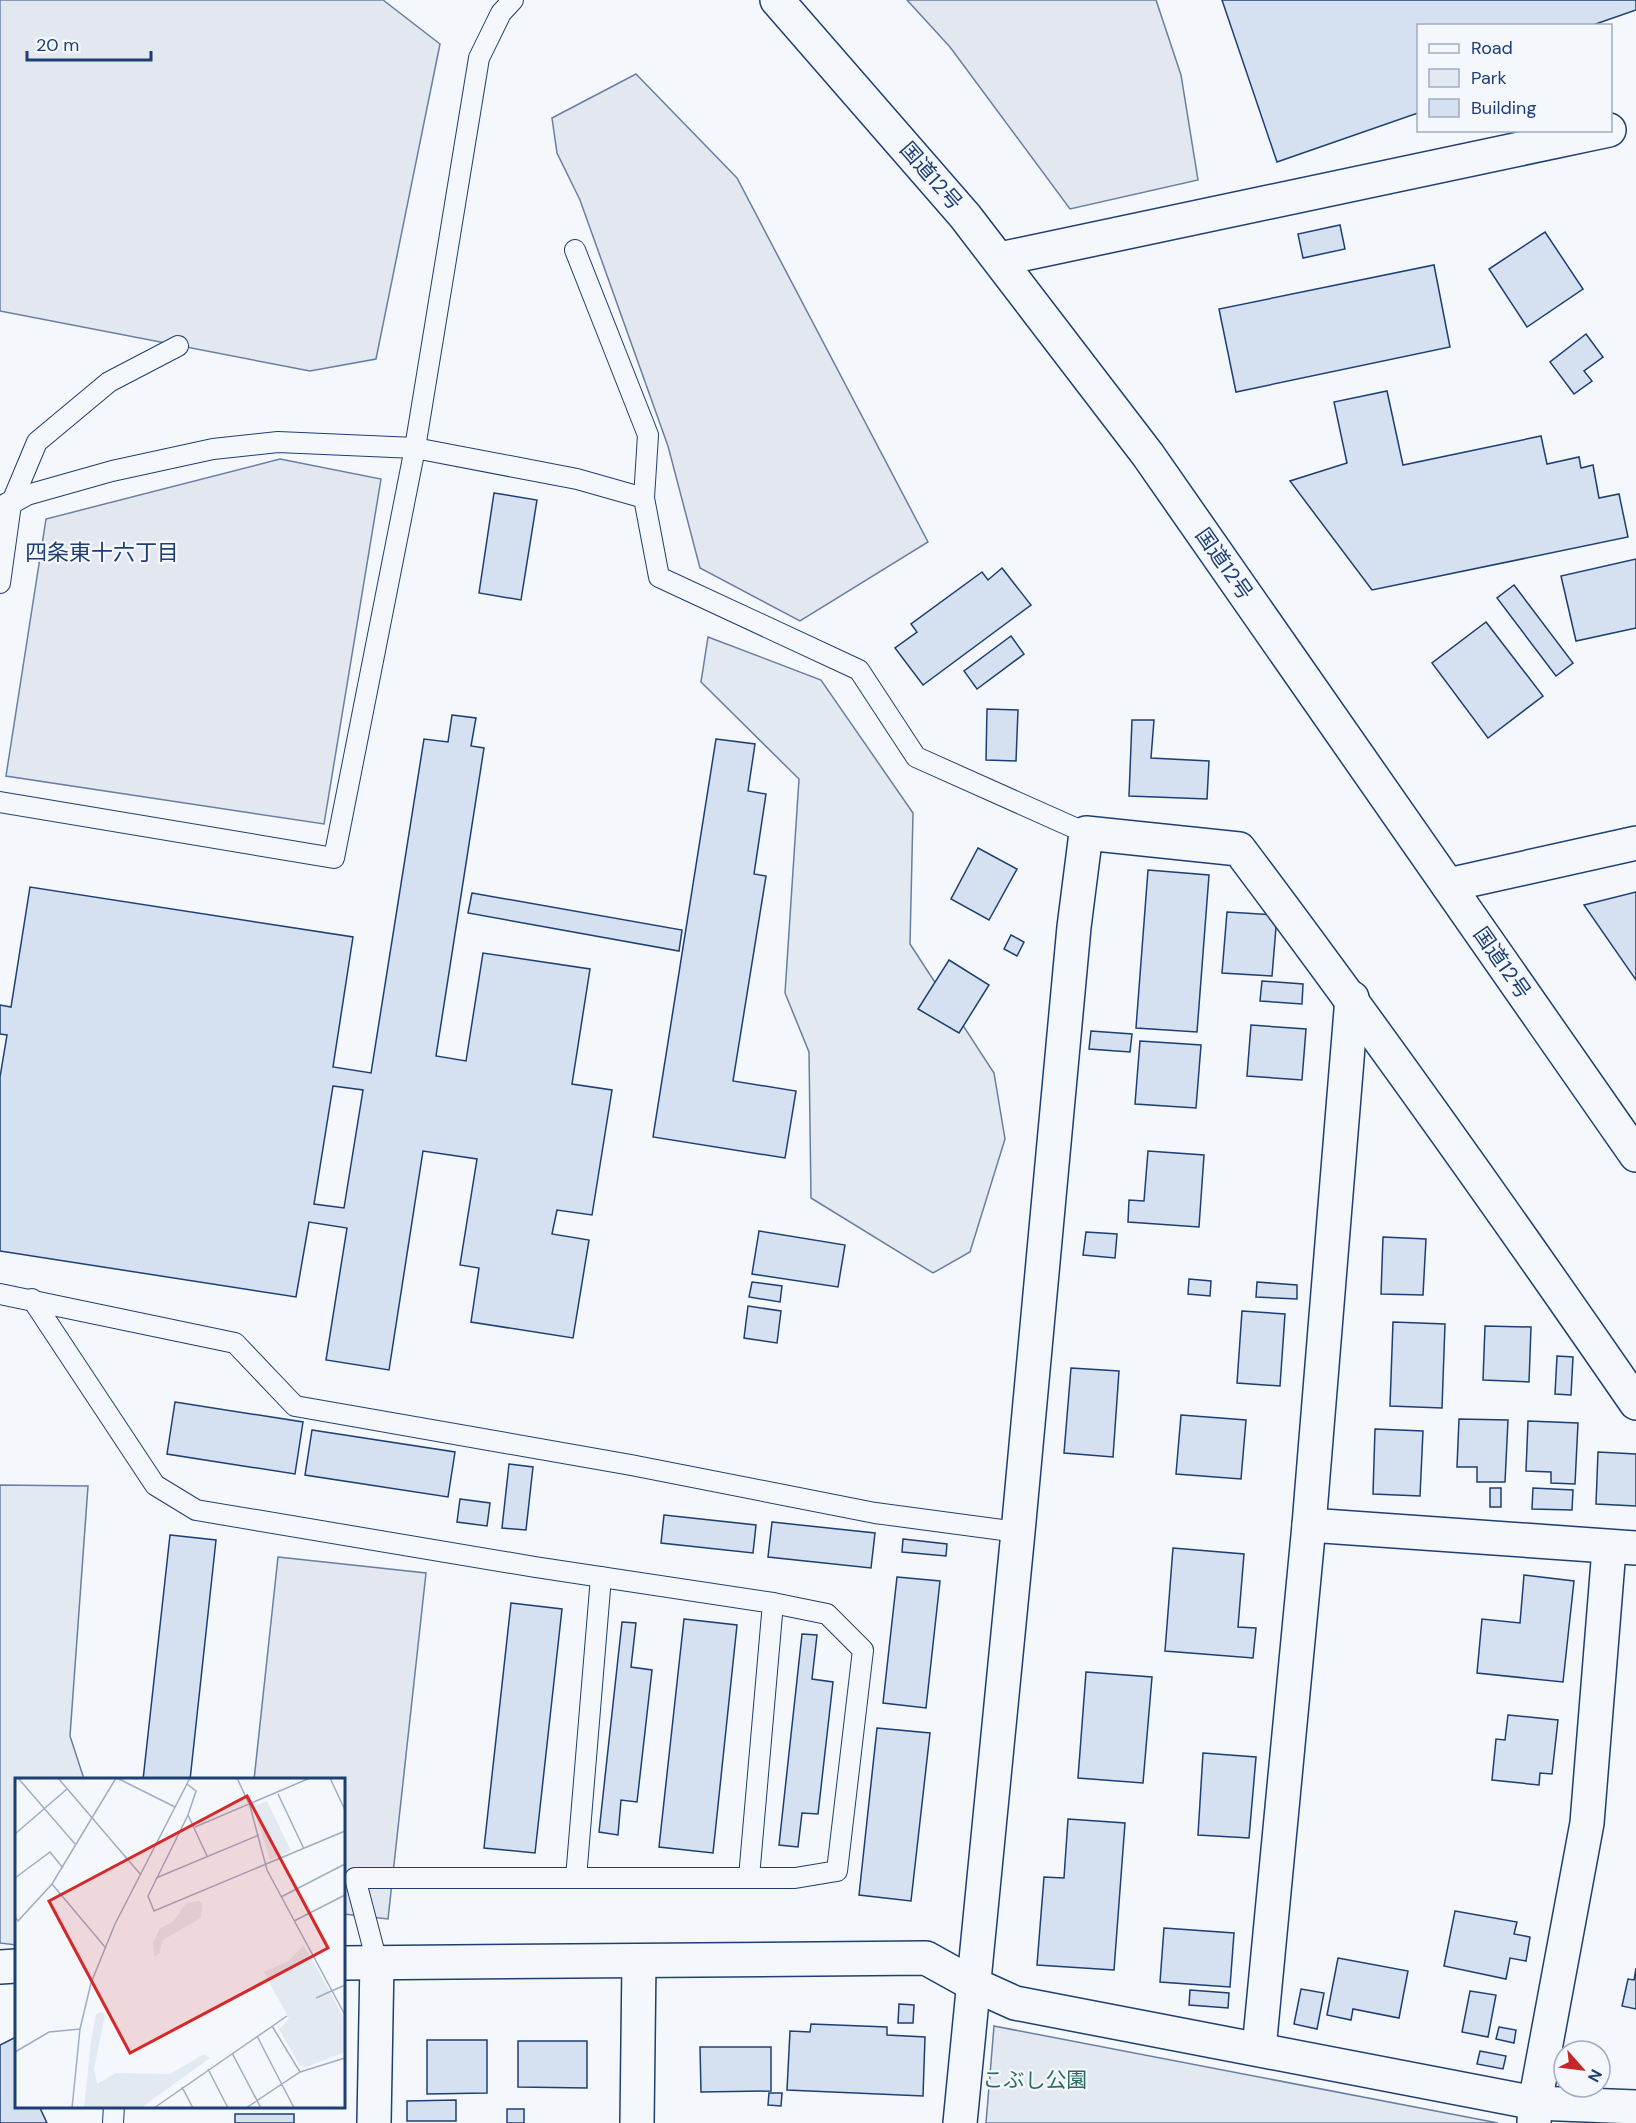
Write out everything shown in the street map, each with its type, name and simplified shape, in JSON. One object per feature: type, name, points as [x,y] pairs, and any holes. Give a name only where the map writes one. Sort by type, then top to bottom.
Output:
[{"type":"main road","name":"国道12号","points":[[777,0],[966,216],[1149,455],[1636,1155]]},
{"type":"main road","points":[[1612,130],[1636,125]]},
{"type":"main road","points":[[1000,259],[1601,132]]},
{"type":"main road","points":[[960,2123],[1074,927],[1086,833],[1239,849],[1352,998],[1472,1165],[1636,1403]]},
{"type":"main road","points":[[1448,885],[1636,843]]},
{"type":"main road","points":[[1259,2049],[1309,1526],[1352,998]]},
{"type":"main road","points":[[1309,1526],[1623,1549],[1587,1823],[1534,2113]]},
{"type":"main road","points":[[345,1963],[926,1958],[973,1984],[1015,2003],[1259,2049],[1534,2113],[1636,2107]]},
{"type":"main road","points":[[637,2123],[639,1961]]},
{"type":"main road","points":[[374,2123],[377,1962]]},
{"type":"main road","points":[[0,1967],[15,1966]]},
{"type":"lane","points":[[0,802],[334,858],[416,448],[479,58],[501,13],[513,0]]},
{"type":"lane","points":[[574,250],[648,435],[644,498],[659,577],[859,670],[915,757],[1086,833]]},
{"type":"lane","points":[[0,583],[6,502],[37,442],[109,382],[178,346]]},
{"type":"lane","points":[[6,502],[112,471],[213,449],[278,442],[416,448],[577,479],[644,498]]},
{"type":"lane","points":[[0,1294],[235,1343],[295,1406],[631,1465],[874,1513],[1018,1533]]},
{"type":"lane","points":[[32,1299],[155,1485],[196,1510],[773,1603],[827,1614],[863,1650],[837,1871],[795,1878],[355,1878],[377,1962]]},
{"type":"lane","points":[[576,1878],[601,1577]]},
{"type":"lane","points":[[749,1877],[773,1603]]},
{"type":"lane","points":[[113,2123],[114,2108]]},
{"type":"green space","points":[[708,637],[821,680],[913,813],[910,944],[994,1073],[1005,1139],[970,1252],[933,1273],[811,1198],[809,1052],[785,993],[799,779],[701,682]]},
{"type":"green space","points":[[0,1485],[88,1486],[70,1736],[84,1778],[15,1778],[15,1945],[0,1943]]},
{"type":"green space","name":"こぶし公園","points":[[994,2026],[1498,2123],[986,2123]]},
{"type":"shaded area","points":[[0,0],[383,0],[440,44],[376,359],[310,371],[0,311]]},
{"type":"shaded area","points":[[907,0],[1156,0],[1181,75],[1198,180],[1070,209],[950,47]]},
{"type":"shaded area","points":[[636,74],[737,178],[928,542],[800,621],[700,568],[668,446],[580,200],[557,153],[552,118]]},
{"type":"shaded area","points":[[280,459],[381,479],[324,824],[6,776],[46,519]]},
{"type":"shaded area","points":[[278,1557],[426,1573],[388,1919],[345,1914],[345,1778],[254,1778]]},
{"type":"building","points":[[1222,0],[1636,0],[1636,10],[1596,24],[1417,24],[1417,113],[1277,162]]},
{"type":"building","points":[[1340,225],[1345,249],[1303,258],[1298,234]]},
{"type":"building","points":[[1545,232],[1583,289],[1527,327],[1489,269]]},
{"type":"building","points":[[1434,265],[1450,347],[1236,392],[1219,309]]},
{"type":"building","points":[[1586,334],[1603,357],[1584,371],[1592,381],[1574,394],[1550,362]]},
{"type":"building","points":[[1387,391],[1403,465],[1541,436],[1547,464],[1579,457],[1581,468],[1593,465],[1599,498],[1619,494],[1628,537],[1372,590],[1290,481],[1347,463],[1334,402]]},
{"type":"building","points":[[494,493],[537,500],[521,600],[479,593]]},
{"type":"building","points":[[1636,559],[1636,628],[1576,641],[1561,576]]},
{"type":"building","points":[[1002,568],[1031,605],[923,685],[895,648],[917,632],[911,624],[982,572],[988,580]]},
{"type":"building","points":[[1514,585],[1573,663],[1556,676],[1497,598]]},
{"type":"building","points":[[1486,622],[1543,696],[1488,738],[1432,663]]},
{"type":"building","points":[[1011,636],[1024,654],[977,689],[964,671]]},
{"type":"building","points":[[987,709],[1018,710],[1016,761],[986,760]]},
{"type":"building","points":[[452,715],[476,718],[471,746],[484,748],[436,1056],[466,1061],[483,953],[590,969],[572,1084],[612,1090],[592,1215],[557,1210],[552,1234],[589,1240],[573,1338],[471,1322],[479,1268],[460,1265],[477,1159],[423,1151],[389,1370],[326,1360],[347,1228],[309,1222],[296,1297],[0,1251],[0,1077],[7,1035],[0,1034],[0,1005],[11,1007],[30,887],[353,937],[333,1067],[371,1073],[424,739],[448,742]],"holes":[[[333,1086],[363,1090],[344,1208],[314,1204]]]},
{"type":"building","points":[[1132,720],[1154,720],[1151,758],[1209,761],[1207,799],[1129,796]]},
{"type":"building","points":[[716,739],[755,744],[748,791],[766,794],[754,874],[766,876],[733,1081],[796,1091],[785,1158],[653,1137]]},
{"type":"building","points":[[978,848],[1017,869],[989,920],[951,899]]},
{"type":"building","points":[[1148,870],[1209,875],[1197,1032],[1136,1028]]},
{"type":"building","points":[[1636,892],[1636,980],[1584,905]]},
{"type":"building","points":[[472,893],[682,930],[679,951],[468,913]]},
{"type":"building","points":[[1227,912],[1277,915],[1272,976],[1222,973]]},
{"type":"building","points":[[1011,935],[1024,942],[1017,956],[1004,949]]},
{"type":"building","points":[[949,960],[989,985],[959,1033],[918,1009]]},
{"type":"building","points":[[1262,981],[1303,984],[1302,1004],[1260,1001]]},
{"type":"building","points":[[1251,1025],[1306,1029],[1302,1080],[1247,1076]]},
{"type":"building","points":[[1091,1031],[1132,1034],[1130,1052],[1089,1049]]},
{"type":"building","points":[[1140,1041],[1201,1045],[1196,1108],[1135,1104]]},
{"type":"building","points":[[1148,1151],[1204,1155],[1199,1227],[1128,1222],[1129,1200],[1144,1201]]},
{"type":"building","points":[[759,1231],[845,1245],[838,1287],[752,1274]]},
{"type":"building","points":[[1086,1232],[1117,1234],[1115,1258],[1083,1255]]},
{"type":"building","points":[[1383,1237],[1426,1239],[1423,1295],[1381,1294]]},
{"type":"building","points":[[1189,1279],[1211,1281],[1210,1296],[1188,1294]]},
{"type":"building","points":[[752,1282],[782,1286],[780,1302],[749,1297]]},
{"type":"building","points":[[1257,1282],[1297,1285],[1297,1299],[1256,1297]]},
{"type":"building","points":[[748,1306],[781,1311],[777,1343],[744,1338]]},
{"type":"building","points":[[1242,1311],[1285,1314],[1280,1386],[1237,1383]]},
{"type":"building","points":[[1393,1322],[1445,1324],[1442,1408],[1390,1406]]},
{"type":"building","points":[[1485,1326],[1531,1327],[1529,1382],[1483,1380]]},
{"type":"building","points":[[1557,1356],[1573,1357],[1571,1395],[1555,1394]]},
{"type":"building","points":[[1071,1368],[1119,1371],[1113,1457],[1064,1453]]},
{"type":"building","points":[[175,1402],[303,1422],[295,1474],[167,1454]]},
{"type":"building","points":[[1181,1415],[1246,1420],[1241,1479],[1176,1474]]},
{"type":"building","points":[[1459,1419],[1508,1420],[1505,1482],[1477,1482],[1477,1467],[1457,1467]]},
{"type":"building","points":[[1528,1421],[1578,1423],[1575,1484],[1551,1483],[1551,1472],[1526,1471]]},
{"type":"building","points":[[1375,1429],[1423,1431],[1420,1496],[1373,1494]]},
{"type":"building","points":[[312,1430],[455,1452],[448,1497],[305,1475]]},
{"type":"building","points":[[1598,1452],[1636,1454],[1636,1506],[1596,1504]]},
{"type":"building","points":[[509,1464],[533,1467],[526,1530],[502,1528]]},
{"type":"building","points":[[1490,1488],[1501,1488],[1501,1507],[1490,1507]]},
{"type":"building","points":[[1533,1488],[1573,1490],[1572,1510],[1532,1509]]},
{"type":"building","points":[[460,1499],[490,1503],[487,1526],[457,1522]]},
{"type":"building","points":[[664,1515],[756,1525],[753,1553],[661,1543]]},
{"type":"building","points":[[772,1522],[875,1533],[871,1568],[768,1557]]},
{"type":"building","points":[[170,1535],[216,1540],[190,1778],[143,1778]]},
{"type":"building","points":[[903,1539],[947,1544],[946,1556],[902,1552]]},
{"type":"building","points":[[1173,1548],[1244,1554],[1238,1627],[1256,1628],[1253,1658],[1165,1651]]},
{"type":"building","points":[[1524,1575],[1574,1581],[1563,1682],[1477,1673],[1482,1619],[1520,1623]]},
{"type":"building","points":[[897,1577],[940,1581],[926,1708],[883,1703]]},
{"type":"building","points":[[511,1603],[562,1609],[535,1853],[484,1848]]},
{"type":"building","points":[[684,1619],[737,1625],[713,1853],[659,1847]]},
{"type":"building","points":[[622,1622],[636,1623],[631,1667],[652,1670],[637,1802],[621,1800],[618,1835],[599,1832]]},
{"type":"building","points":[[802,1634],[817,1635],[812,1679],[833,1682],[818,1814],[802,1813],[798,1847],[779,1845]]},
{"type":"building","points":[[1086,1672],[1152,1677],[1143,1783],[1078,1778]]},
{"type":"building","points":[[1508,1715],[1558,1720],[1552,1774],[1540,1773],[1539,1785],[1492,1780],[1496,1739],[1505,1740]]},
{"type":"building","points":[[877,1728],[930,1733],[911,1901],[859,1895]]},
{"type":"building","points":[[1203,1753],[1256,1757],[1249,1838],[1198,1835]]},
{"type":"building","points":[[1068,1819],[1125,1823],[1114,1970],[1037,1965],[1044,1877],[1064,1878]]},
{"type":"building","points":[[1455,1911],[1517,1922],[1514,1934],[1530,1937],[1526,1961],[1510,1958],[1506,1979],[1444,1966]]},
{"type":"building","points":[[1164,1928],[1234,1933],[1230,1987],[1160,1982]]},
{"type":"building","points":[[1338,1958],[1408,1971],[1399,2018],[1353,2009],[1351,2020],[1327,2015]]},
{"type":"building","points":[[1636,1968],[1636,2009],[1622,2006],[1628,1979],[1634,1980]]},
{"type":"building","points":[[1301,1989],[1324,1993],[1317,2029],[1294,2024]]},
{"type":"building","points":[[1190,1990],[1229,1993],[1228,2008],[1189,2005]]},
{"type":"building","points":[[1470,1991],[1496,1995],[1488,2037],[1462,2032]]},
{"type":"building","points":[[899,2004],[914,2005],[913,2023],[898,2023]]},
{"type":"building","points":[[811,2024],[887,2027],[887,2035],[925,2037],[923,2096],[787,2090],[790,2031],[810,2032]]},
{"type":"building","points":[[1499,2027],[1516,2030],[1514,2043],[1496,2039]]},
{"type":"building","points":[[15,2038],[15,2108],[40,2108],[47,2123],[0,2123],[0,2045]]},
{"type":"building","points":[[427,2040],[487,2040],[487,2093],[427,2094]]},
{"type":"building","points":[[518,2041],[587,2041],[587,2088],[518,2087]]},
{"type":"building","points":[[700,2047],[771,2047],[771,2091],[701,2092]]},
{"type":"building","points":[[1480,2051],[1506,2056],[1503,2069],[1477,2064]]},
{"type":"building","points":[[769,2093],[782,2093],[781,2106],[768,2105]]},
{"type":"building","points":[[456,2100],[456,2121],[407,2121],[407,2101]]},
{"type":"building","points":[[507,2109],[524,2109],[524,2123],[507,2123]]},
{"type":"building","points":[[235,2114],[294,2114],[294,2123],[235,2123]]},
{"type":"district","name":"四条東十六丁目","points":[[102,552]]}]
